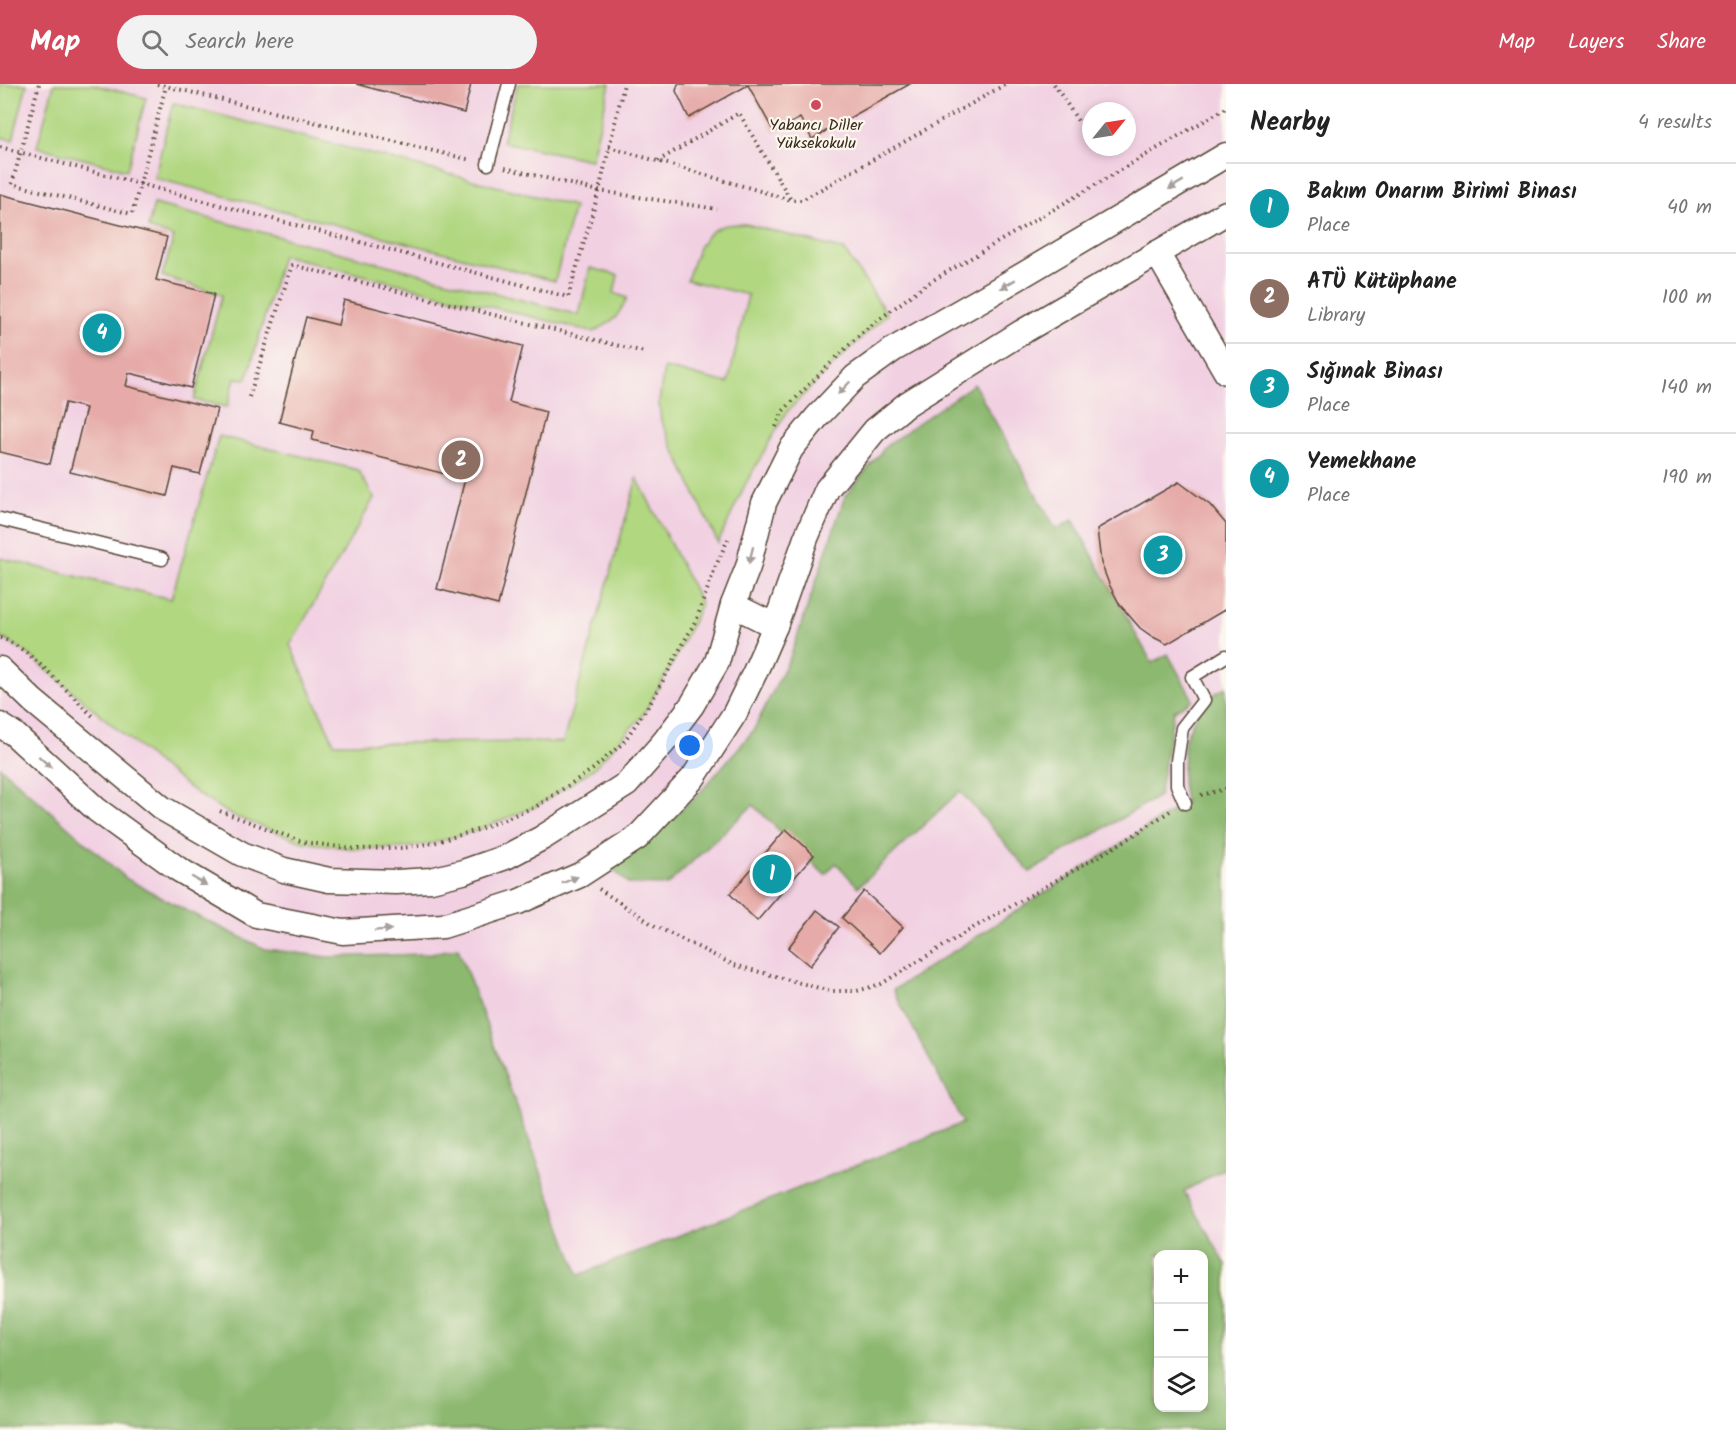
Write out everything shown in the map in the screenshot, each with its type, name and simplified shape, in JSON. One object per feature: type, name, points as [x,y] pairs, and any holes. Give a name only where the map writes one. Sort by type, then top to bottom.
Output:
[{"type":"street","points":[[0,669],[41,709],[162,808],[242,854],[284,870],[329,880],[396,882],[431,880],[506,857],[542,838],[627,784],[664,742],[692,705],[717,662],[733,605],[748,567],[764,503],[791,449],[817,417],[855,377],[894,349],[1226,155]]},
{"type":"street","points":[[0,725],[106,817],[178,869],[256,915],[343,932],[443,926],[518,902],[580,876],[636,838],[693,778],[735,713],[775,626],[806,538],[828,489],[875,430],[907,404],[958,371],[1226,213]]},
{"type":"street","points":[[1157,253],[1226,372]]},
{"type":"street","points":[[733,605],[775,626]]},
{"type":"lane","points":[[488,164],[509,84]]},
{"type":"lane","points":[[0,519],[162,559]]},
{"type":"lane","points":[[1185,803],[1177,785],[1177,761],[1182,728],[1204,700],[1192,677],[1226,656]]},
{"type":"path","points":[[39,84],[12,184],[132,214],[166,86]]},
{"type":"path","points":[[157,84],[599,191],[717,209]]},
{"type":"path","points":[[0,147],[568,297],[599,191],[624,84]]},
{"type":"path","points":[[609,147],[791,200],[802,200],[1006,84]]},
{"type":"path","points":[[1054,84],[1078,121]]},
{"type":"path","points":[[774,432],[783,411],[861,333],[925,285],[1226,108]]},
{"type":"path","points":[[657,161],[739,113],[791,200]]},
{"type":"path","points":[[249,397],[292,265],[644,352]]},
{"type":"path","points":[[213,808],[303,842],[355,849],[403,848],[433,843],[477,830],[537,806],[593,770],[623,743],[653,699],[697,618],[732,530]]},
{"type":"path","points":[[0,638],[27,653],[102,723]]},
{"type":"path","points":[[580,876],[655,926],[734,965],[830,991],[857,991],[881,984],[1197,796],[1226,789]]},
{"type":"shaded area","points":[[0,84],[1226,84],[1226,1430],[0,1430]]},
{"type":"green space","points":[[0,84],[27,84],[13,140],[0,137]]},
{"type":"green space","points":[[54,84],[92,84],[146,98],[127,170],[37,147]]},
{"type":"green space","points":[[518,84],[610,84],[591,160],[502,142]]},
{"type":"green space","points":[[173,103],[574,206],[555,281],[154,178]]},
{"type":"green space","points":[[154,204],[579,315],[590,268],[618,275],[614,293],[627,298],[614,319],[593,332],[282,255],[247,379],[235,378],[227,407],[194,400],[222,295],[162,276],[174,237],[148,228]]},
{"type":"green space","points":[[746,224],[844,250],[887,314],[786,413],[745,485],[718,543],[661,421],[659,402],[664,368],[728,383],[748,295],[687,280],[695,256],[708,235],[722,226]]},
{"type":"green space","points":[[974,384],[1056,529],[1073,520],[1152,663],[1168,654],[1193,700],[1174,711],[1159,796],[1030,872],[960,791],[858,887],[836,863],[825,875],[753,805],[667,885],[629,884],[611,868],[697,796],[753,731],[791,655],[845,496],[887,445]]},
{"type":"green space","points":[[219,436],[358,470],[374,498],[290,645],[334,743],[563,742],[637,478],[701,604],[674,661],[642,716],[593,769],[537,806],[477,830],[433,843],[403,848],[355,849],[303,842],[231,815],[196,793],[27,653],[0,638],[0,558],[171,599]]},
{"type":"green space","points":[[1226,687],[1226,1168],[1184,1191],[1226,1265],[1226,1430],[0,1430],[0,767],[127,879],[265,949],[328,957],[426,954],[458,948],[579,1275],[963,1123],[893,990],[1185,803],[1182,781],[1185,738],[1204,700]]},
{"type":"building","points":[[356,84],[471,84],[464,113]]},
{"type":"building","name":"Yabancı Diller Yüksekokulu","points":[[678,84],[910,84],[812,139],[800,118],[774,132],[748,85],[689,118],[676,91]]},
{"type":"building","points":[[0,194],[167,237],[156,280],[214,294],[191,388],[129,373],[126,386],[217,409],[200,474],[174,468],[167,496],[70,472],[86,408],[65,403],[50,464],[0,452]]},
{"type":"building","points":[[344,300],[523,346],[509,402],[546,412],[498,605],[437,589],[465,479],[312,440],[314,431],[279,422],[306,317],[338,325]]},
{"type":"building","points":[[1179,482],[1210,505],[1226,524],[1226,609],[1167,644],[1140,628],[1120,605],[1101,563],[1097,529]]},
{"type":"building","points":[[786,829],[814,855],[757,921],[730,894]]},
{"type":"building","points":[[864,891],[903,927],[880,953],[842,918]]},
{"type":"building","points":[[817,910],[839,927],[810,966],[788,948]]},
{"type":"place","name":"Yabancı Diller Yüksekokulu","points":[[816,105]]},
{"type":"place","name":"Yemekhane","points":[[102,333]]},
{"type":"place","name":"ATÜ Kütüphane","points":[[461,460]]},
{"type":"place","name":"Sığınak Binası","points":[[1163,555]]},
{"type":"place","name":"Bakım Onarım Birimi Binası","points":[[772,874]]}]
